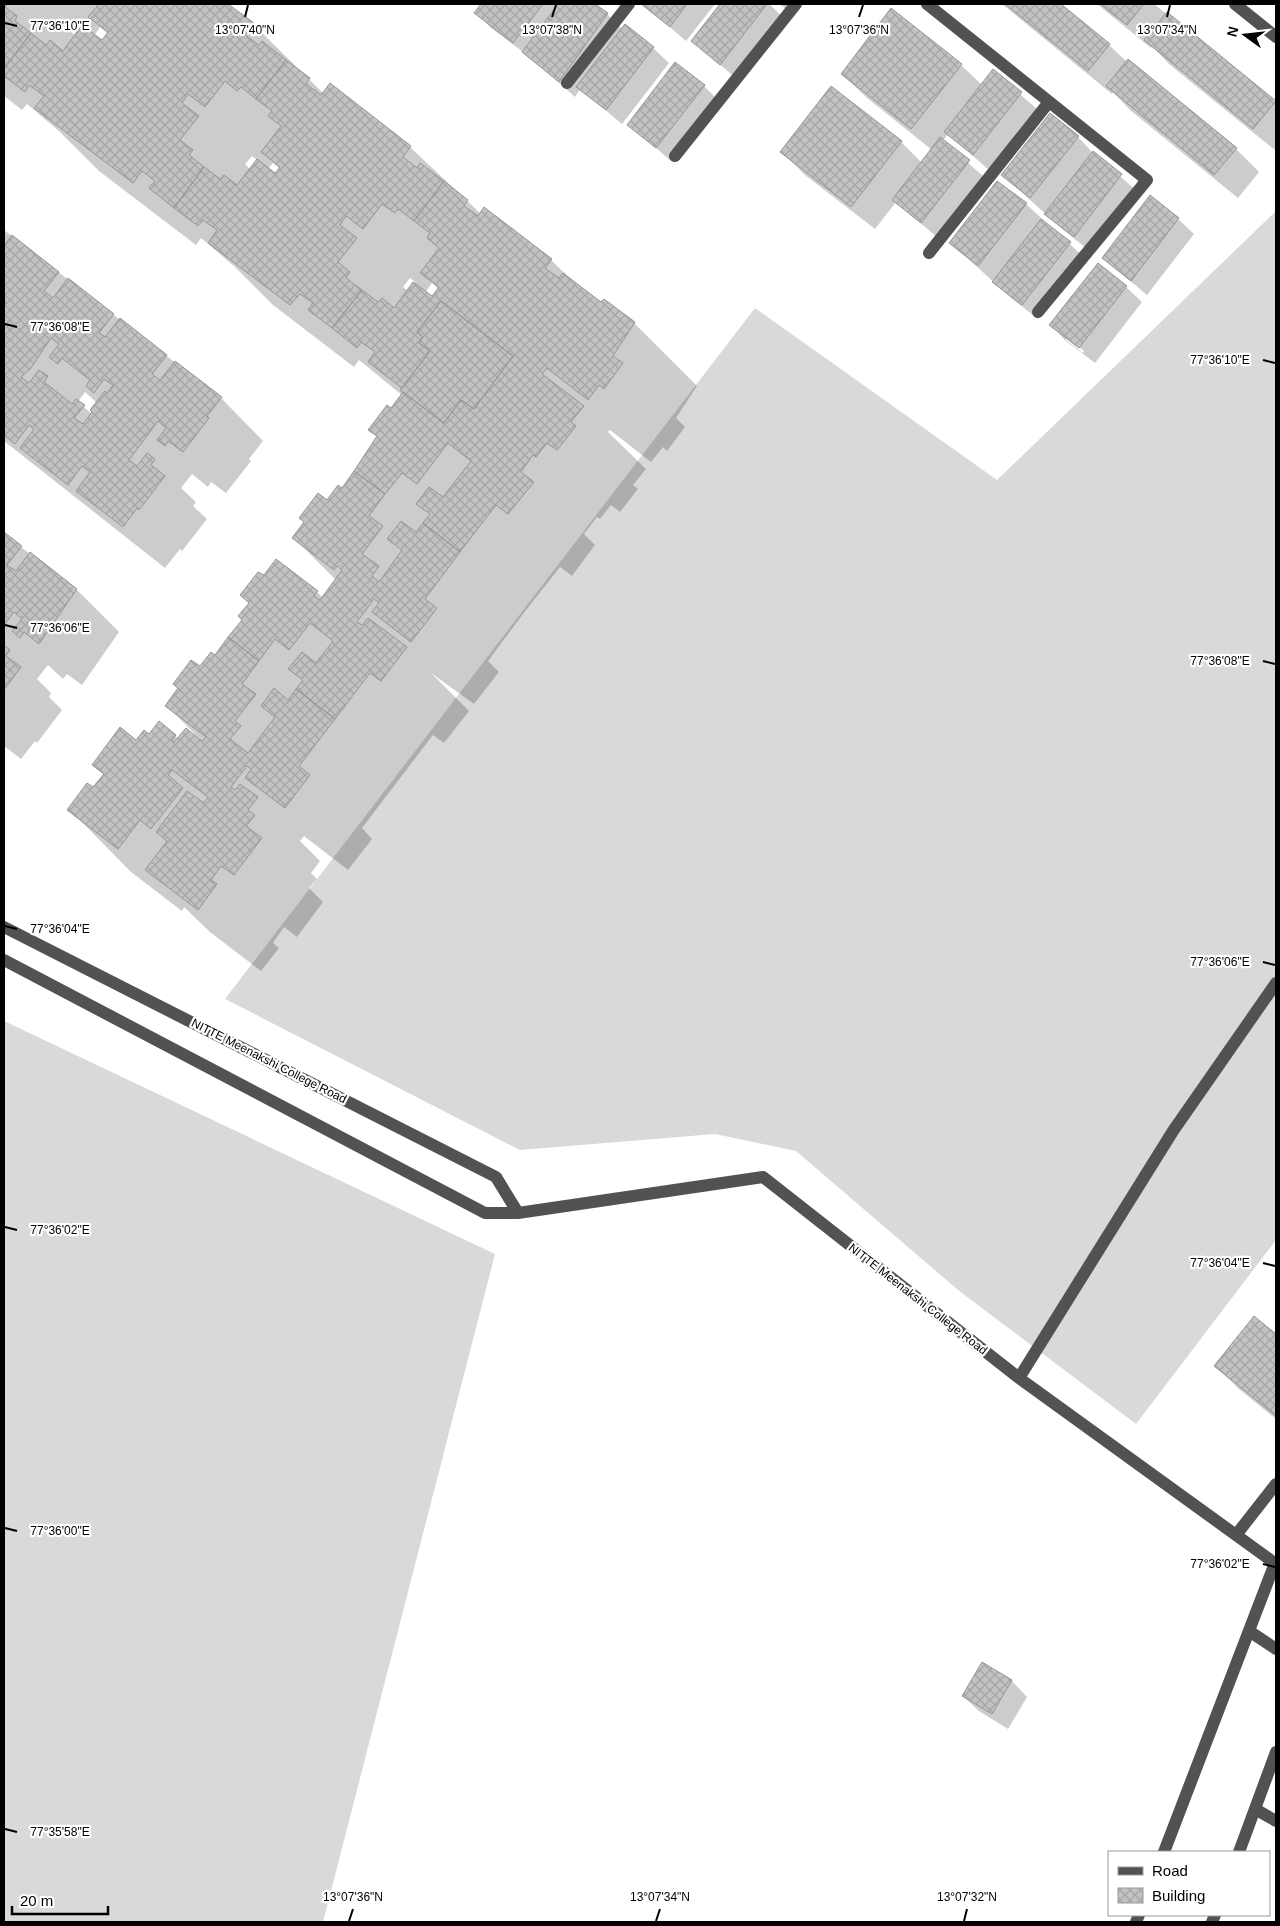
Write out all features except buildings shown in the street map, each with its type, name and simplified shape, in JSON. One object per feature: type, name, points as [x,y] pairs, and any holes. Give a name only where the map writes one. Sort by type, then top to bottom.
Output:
[{"type":"street","points":[[567,83],[629,4]]},
{"type":"street","points":[[675,156],[796,4]]},
{"type":"street","points":[[927,4],[1147,180],[1038,312]]},
{"type":"street","points":[[1235,4],[1276,37]]},
{"type":"street","points":[[929,253],[1049,102]]},
{"type":"street","name":"NITTE Meenakshi College Road","points":[[4,927],[496,1176],[518,1213]]},
{"type":"street","name":"NITTE Meenakshi College Road","points":[[4,960],[485,1213],[518,1213],[763,1177],[1019,1378],[1276,1564]]},
{"type":"street","points":[[1019,1378],[1173,1131],[1276,983]]},
{"type":"street","points":[[1236,1535],[1276,1484]]},
{"type":"street","points":[[1164,1851],[1276,1564]]},
{"type":"street","points":[[1249,1631],[1276,1649]]},
{"type":"street","points":[[1239,1851],[1276,1752]]},
{"type":"street","points":[[1255,1808],[1276,1821]]},
{"type":"shaded area","points":[[1276,211],[1276,1240],[1136,1424],[958,1290],[796,1151],[715,1134],[520,1150],[225,999],[755,308],[997,480]]},
{"type":"shaded area","points":[[4,1021],[495,1254],[323,1922],[4,1922]]}]
